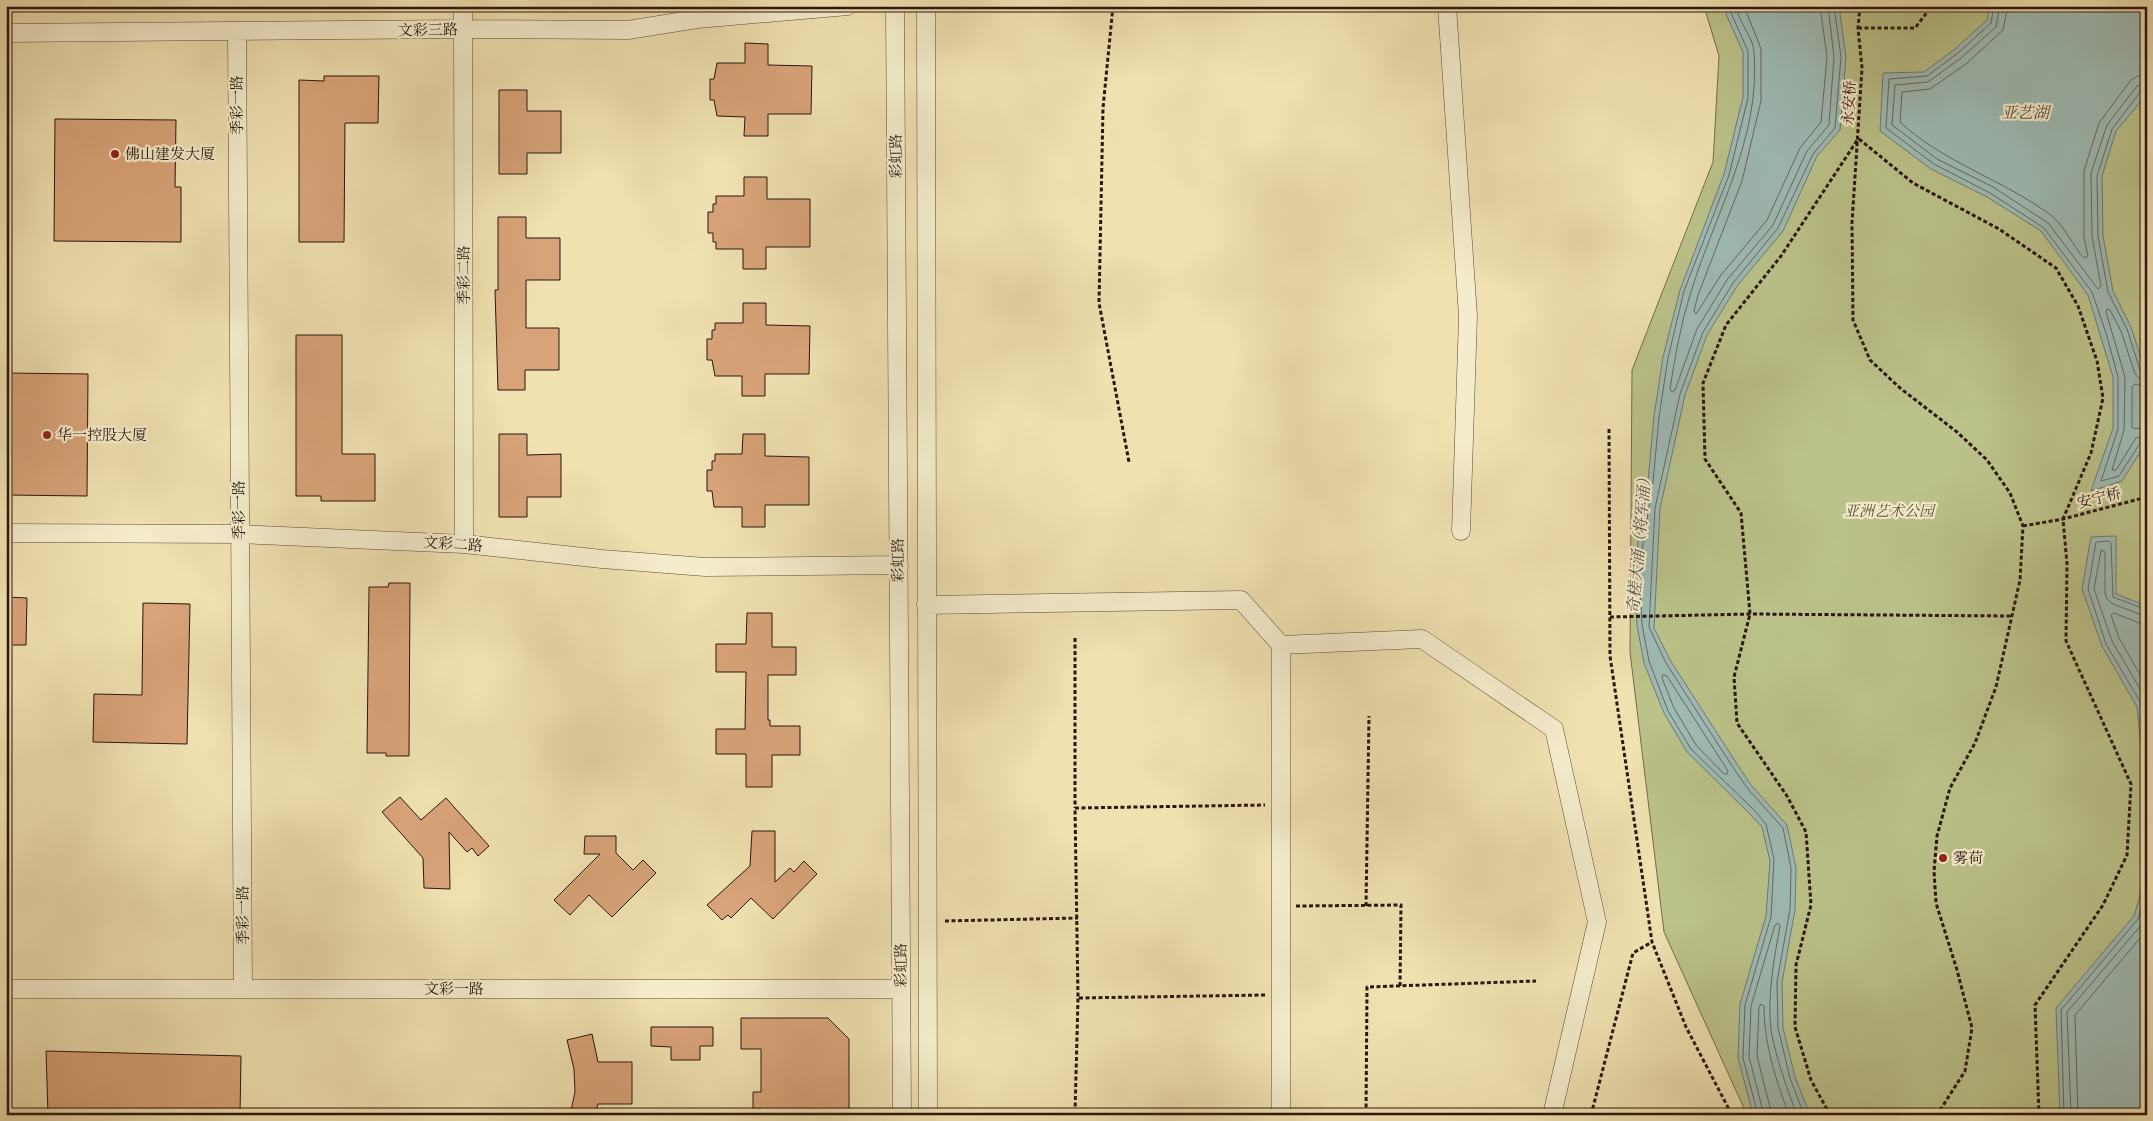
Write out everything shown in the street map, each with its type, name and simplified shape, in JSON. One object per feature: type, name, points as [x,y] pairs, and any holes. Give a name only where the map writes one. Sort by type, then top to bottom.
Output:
[{"type":"street","name":"季彩二路","points":[[463,6],[464,544]]},
{"type":"street","name":"文彩三路","points":[[6,33],[464,29],[628,30],[697,20],[848,6]]},
{"type":"street","name":"彩虹路","points":[[895,6],[902,1115]]},
{"type":"street","name":"彩虹路","points":[[926,6],[928,1115]]},
{"type":"street","points":[[1447,6],[1468,316],[1461,531]]},
{"type":"street","name":"季彩一路","points":[[237,32],[243,988]]},
{"type":"street","name":"文彩二路","points":[[6,533],[240,534],[464,544],[602,560],[705,567],[898,565]]},
{"type":"street","points":[[926,604],[1241,600],[1281,645],[1281,1115]]},
{"type":"street","points":[[1281,645],[1422,639],[1554,729],[1597,922],[1552,1115]]},
{"type":"street","name":"文彩一路","points":[[6,989],[901,988]]},
{"type":"path","points":[[1114,6],[1103,108],[1099,302],[1129,462]]},
{"type":"path","name":"永安桥","points":[[1860,6],[1858,28],[1862,68],[1852,223],[1854,320],[1870,360],[1900,388],[1957,432],[1987,460],[2010,493],[2023,526]]},
{"type":"path","points":[[1858,28],[1915,28],[1932,6]]},
{"type":"path","points":[[1830,1115],[1811,1080],[1795,1028],[1796,965],[1811,905],[1806,832],[1787,796],[1737,723],[1734,677],[1750,614],[1741,513],[1705,459],[1703,383],[1726,325],[1781,256],[1858,139],[1913,183],[1999,229],[2056,268],[2078,306],[2097,361],[2103,398],[2091,453],[2063,519],[2067,564],[2066,641],[2131,784],[2127,854],[2103,905],[2035,1005],[2039,1115]]},
{"type":"path","points":[[1609,429],[1610,656],[1652,942],[1686,1028],[1732,1115]]},
{"type":"path","name":"安宁桥","points":[[2023,526],[2063,519],[2147,497]]},
{"type":"path","points":[[1937,1115],[1966,1071],[1972,1028],[1957,970],[1936,903],[1934,871],[1937,836],[1950,788],[1975,743],[1996,686],[2020,580],[2023,526]]},
{"type":"path","points":[[1610,617],[1750,614],[2012,616]]},
{"type":"path","points":[[1075,638],[1075,808],[1078,918],[1075,1112]]},
{"type":"path","points":[[1366,906],[1369,716]]},
{"type":"path","points":[[1075,808],[1281,805]]},
{"type":"path","points":[[1281,906],[1401,905],[1400,987]]},
{"type":"path","points":[[927,922],[1078,918]]},
{"type":"path","points":[[1591,1115],[1633,953],[1652,942]]},
{"type":"path","points":[[1366,1114],[1367,987],[1536,981]]},
{"type":"path","points":[[1078,998],[1281,995]]},
{"type":"green space","name":"亚洲艺术公园","points":[[1704,6],[2147,6],[2147,1115],[1747,1115],[1664,932],[1630,652],[1632,370],[1713,162],[1719,56]]},
{"type":"water","name":"奇槎大涌（将军涌）","points":[[1725,6],[1839,6],[1846,57],[1840,130],[1817,156],[1783,231],[1737,286],[1707,335],[1685,395],[1660,509],[1654,628],[1670,660],[1751,785],[1787,825],[1796,868],[1795,910],[1782,982],[1783,1028],[1795,1077],[1810,1115],[1753,1114],[1738,1058],[1740,1004],[1766,916],[1770,861],[1762,827],[1687,752],[1664,713],[1644,663],[1637,625],[1634,568],[1648,481],[1654,416],[1663,357],[1680,290],[1724,174],[1743,97],[1743,52],[1726,14]]},
{"type":"water","name":"亚艺湖","points":[[1989,6],[2147,6],[2147,89],[2142,100],[2116,131],[2102,176],[2103,236],[2113,291],[2131,327],[2147,376],[2146,443],[2122,481],[2091,491],[2113,428],[2113,377],[2088,295],[2041,231],[1987,197],[1931,169],[1880,131],[1883,73],[1924,72],[1955,49],[1987,20]]},
{"type":"water","points":[[2116,536],[2116,594],[2147,606],[2147,803],[2137,707],[2102,646],[2082,589],[2091,537]]},
{"type":"water","points":[[2147,873],[2147,1115],[2060,1115],[2056,1008],[2134,916]]},
{"type":"building","points":[[745,43],[768,44],[768,65],[812,66],[811,114],[768,114],[768,136],[744,136],[745,117],[717,116],[714,100],[710,100],[710,79],[714,79],[717,63],[745,63]]},
{"type":"building","points":[[324,76],[379,76],[378,123],[345,123],[344,242],[299,242],[299,80],[324,81]]},
{"type":"building","points":[[499,90],[527,90],[527,111],[561,111],[561,153],[527,153],[527,174],[499,174]]},
{"type":"building","name":"佛山建发大厦","points":[[55,119],[176,120],[175,187],[181,187],[181,242],[54,241]]},
{"type":"building","points":[[744,177],[767,177],[767,199],[810,199],[810,247],[766,247],[766,269],[743,269],[743,249],[716,249],[716,242],[713,242],[713,233],[708,233],[708,212],[713,212],[716,196],[744,196]]},
{"type":"building","points":[[498,217],[526,217],[526,238],[560,238],[560,280],[526,280],[526,328],[559,328],[559,370],[525,370],[525,390],[498,390],[495,290],[498,290]]},
{"type":"building","points":[[743,303],[766,303],[766,325],[810,326],[809,374],[765,374],[765,396],[742,396],[742,376],[715,376],[712,360],[707,360],[707,339],[712,339],[712,330],[715,330],[715,323],[743,323]]},
{"type":"building","points":[[296,335],[342,335],[342,454],[375,454],[375,501],[321,501],[321,496],[296,496]]},
{"type":"building","name":"华一控股大厦","points":[[6,373],[88,374],[87,496],[6,495]]},
{"type":"building","points":[[499,434],[527,434],[527,455],[561,454],[561,497],[527,497],[527,517],[499,517]]},
{"type":"building","points":[[743,434],[765,434],[765,456],[809,457],[809,505],[765,505],[765,527],[742,527],[742,507],[714,507],[712,491],[707,491],[707,470],[712,470],[712,461],[715,461],[715,454],[742,454]]},
{"type":"building","points":[[389,583],[410,583],[409,756],[386,756],[386,753],[367,753],[369,587],[388,587]]},
{"type":"building","points":[[6,597],[27,598],[26,645],[6,645]]},
{"type":"building","points":[[143,603],[190,604],[187,744],[93,742],[94,694],[142,695]]},
{"type":"building","points":[[747,613],[772,613],[772,647],[796,647],[796,675],[768,675],[768,720],[770,720],[770,726],[800,726],[800,755],[772,755],[772,787],[746,787],[746,754],[716,754],[716,729],[745,729],[746,672],[716,672],[716,644],[746,644]]},
{"type":"building","points":[[400,797],[421,820],[446,798],[489,846],[478,856],[472,848],[467,852],[449,832],[450,889],[424,888],[423,858],[382,812]]},
{"type":"building","points":[[752,831],[775,831],[775,882],[790,868],[794,872],[804,861],[817,874],[773,919],[751,898],[731,918],[728,915],[722,920],[707,905],[750,866]]},
{"type":"building","points":[[585,836],[616,836],[616,853],[633,870],[643,860],[656,873],[612,917],[589,895],[570,915],[554,900],[600,854],[584,854]]},
{"type":"building","points":[[741,1018],[828,1018],[849,1039],[849,1115],[761,1115],[761,1109],[753,1109],[753,1092],[761,1092],[761,1049],[741,1049]]},
{"type":"building","points":[[651,1027],[713,1027],[713,1046],[700,1046],[700,1060],[671,1060],[671,1047],[651,1046]]},
{"type":"building","points":[[592,1034],[598,1062],[632,1062],[632,1104],[598,1104],[595,1115],[570,1115],[575,1092],[574,1069],[567,1040]]},
{"type":"building","points":[[46,1051],[241,1056],[240,1115],[48,1115]]},
{"type":"place","name":"佛山建发大厦","points":[[115,154]]},
{"type":"place","name":"华一控股大厦","points":[[47,435]]},
{"type":"place","name":"雾荷","points":[[1943,858]]}]
